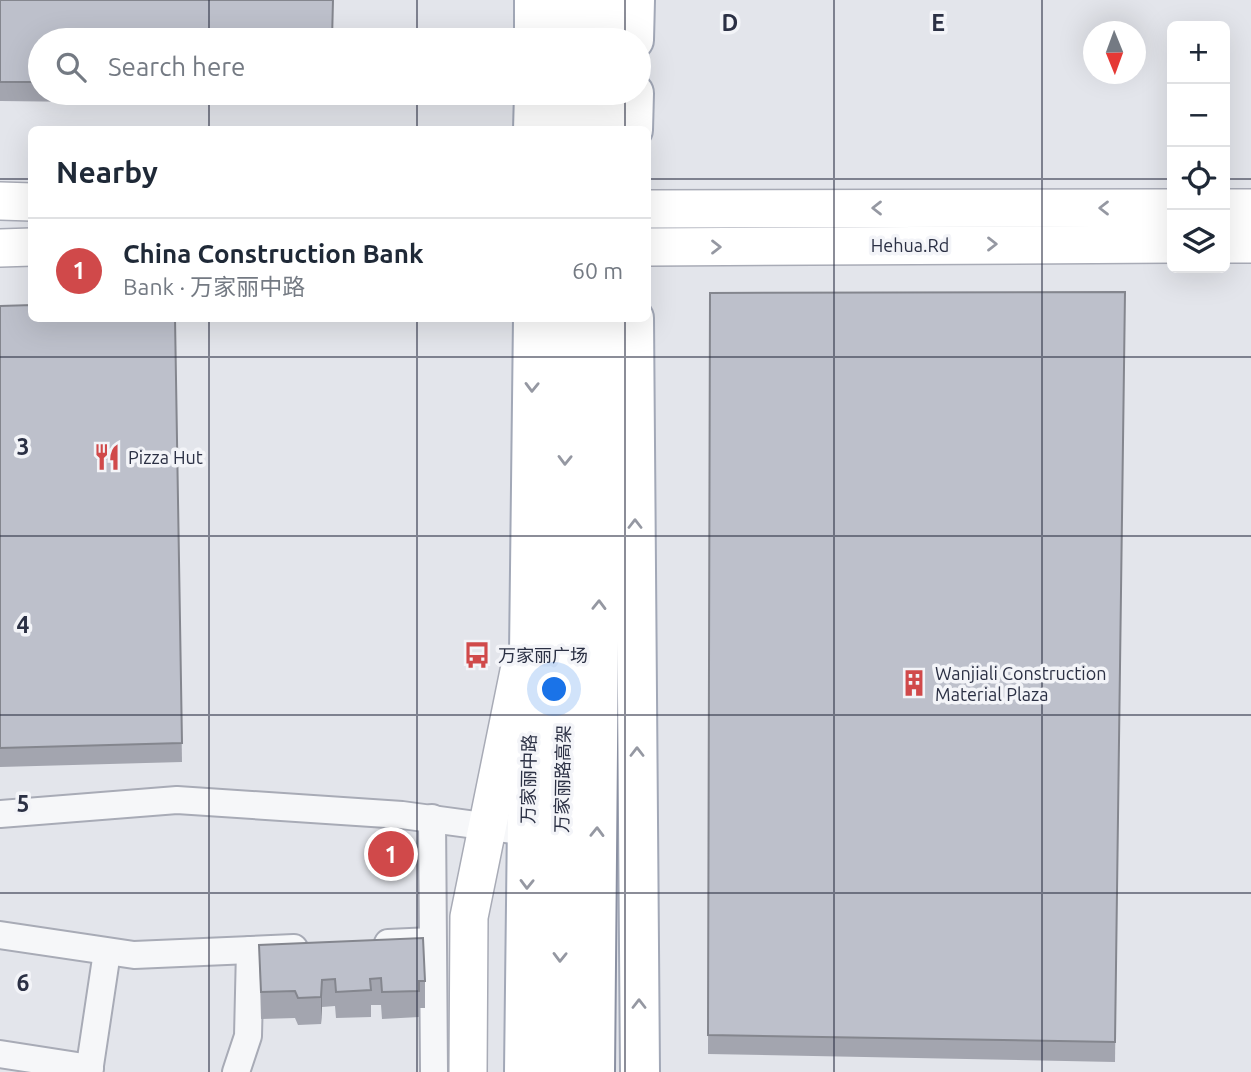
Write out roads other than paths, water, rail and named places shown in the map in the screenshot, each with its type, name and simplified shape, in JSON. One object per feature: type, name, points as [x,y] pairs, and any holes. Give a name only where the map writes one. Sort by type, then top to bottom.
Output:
[{"type":"main road","points":[[534,0],[534,28]]},
{"type":"main road","points":[[568,0],[568,28]]},
{"type":"main road","points":[[604,0],[604,28]]},
{"type":"main road","points":[[635,0],[635,28]]},
{"type":"main road","points":[[533,126],[534,105]]},
{"type":"main road","points":[[568,105],[568,126]]},
{"type":"main road","points":[[603,105],[603,126]]},
{"type":"main road","points":[[633,126],[634,105]]},
{"type":"main road","points":[[0,201],[28,202]]},
{"type":"main road","name":"Hehua.Rd","points":[[651,209],[1167,208]]},
{"type":"main road","points":[[1230,208],[1251,208]]},
{"type":"main road","name":"Hehua.Rd","points":[[651,247],[1167,244]]},
{"type":"main road","points":[[1230,244],[1251,244]]},
{"type":"main road","points":[[0,247],[28,247]]},
{"type":"main road","name":"万家丽中路","points":[[524,1072],[533,322]]},
{"type":"main road","name":"万家丽路高架","points":[[559,1072],[566,322]]},
{"type":"main road","name":"万家丽路高架","points":[[595,1072],[602,322]]},
{"type":"main road","points":[[634,322],[640,1072]]},
{"type":"main road","points":[[468,1072],[469,916],[530,619]]},
{"type":"street","points":[[0,814],[177,800],[269,804],[432,818],[528,832]]},
{"type":"street","points":[[432,818],[433,1072]]},
{"type":"street","points":[[0,935],[134,955],[320,946]]},
{"type":"street","points":[[362,944],[432,941]]},
{"type":"street","points":[[236,1072],[248,1036],[250,950]]},
{"type":"street","points":[[0,1054],[89,1070],[107,953]]},
{"type":"place","name":"Pizza Hut","points":[[107,457]]},
{"type":"place","name":"万家丽广场","points":[[477,655]]},
{"type":"place","name":"Wanjiali Construction Material Plaza","points":[[914,683]]},
{"type":"place","name":"China Construction Bank","points":[[391,854]]}]
